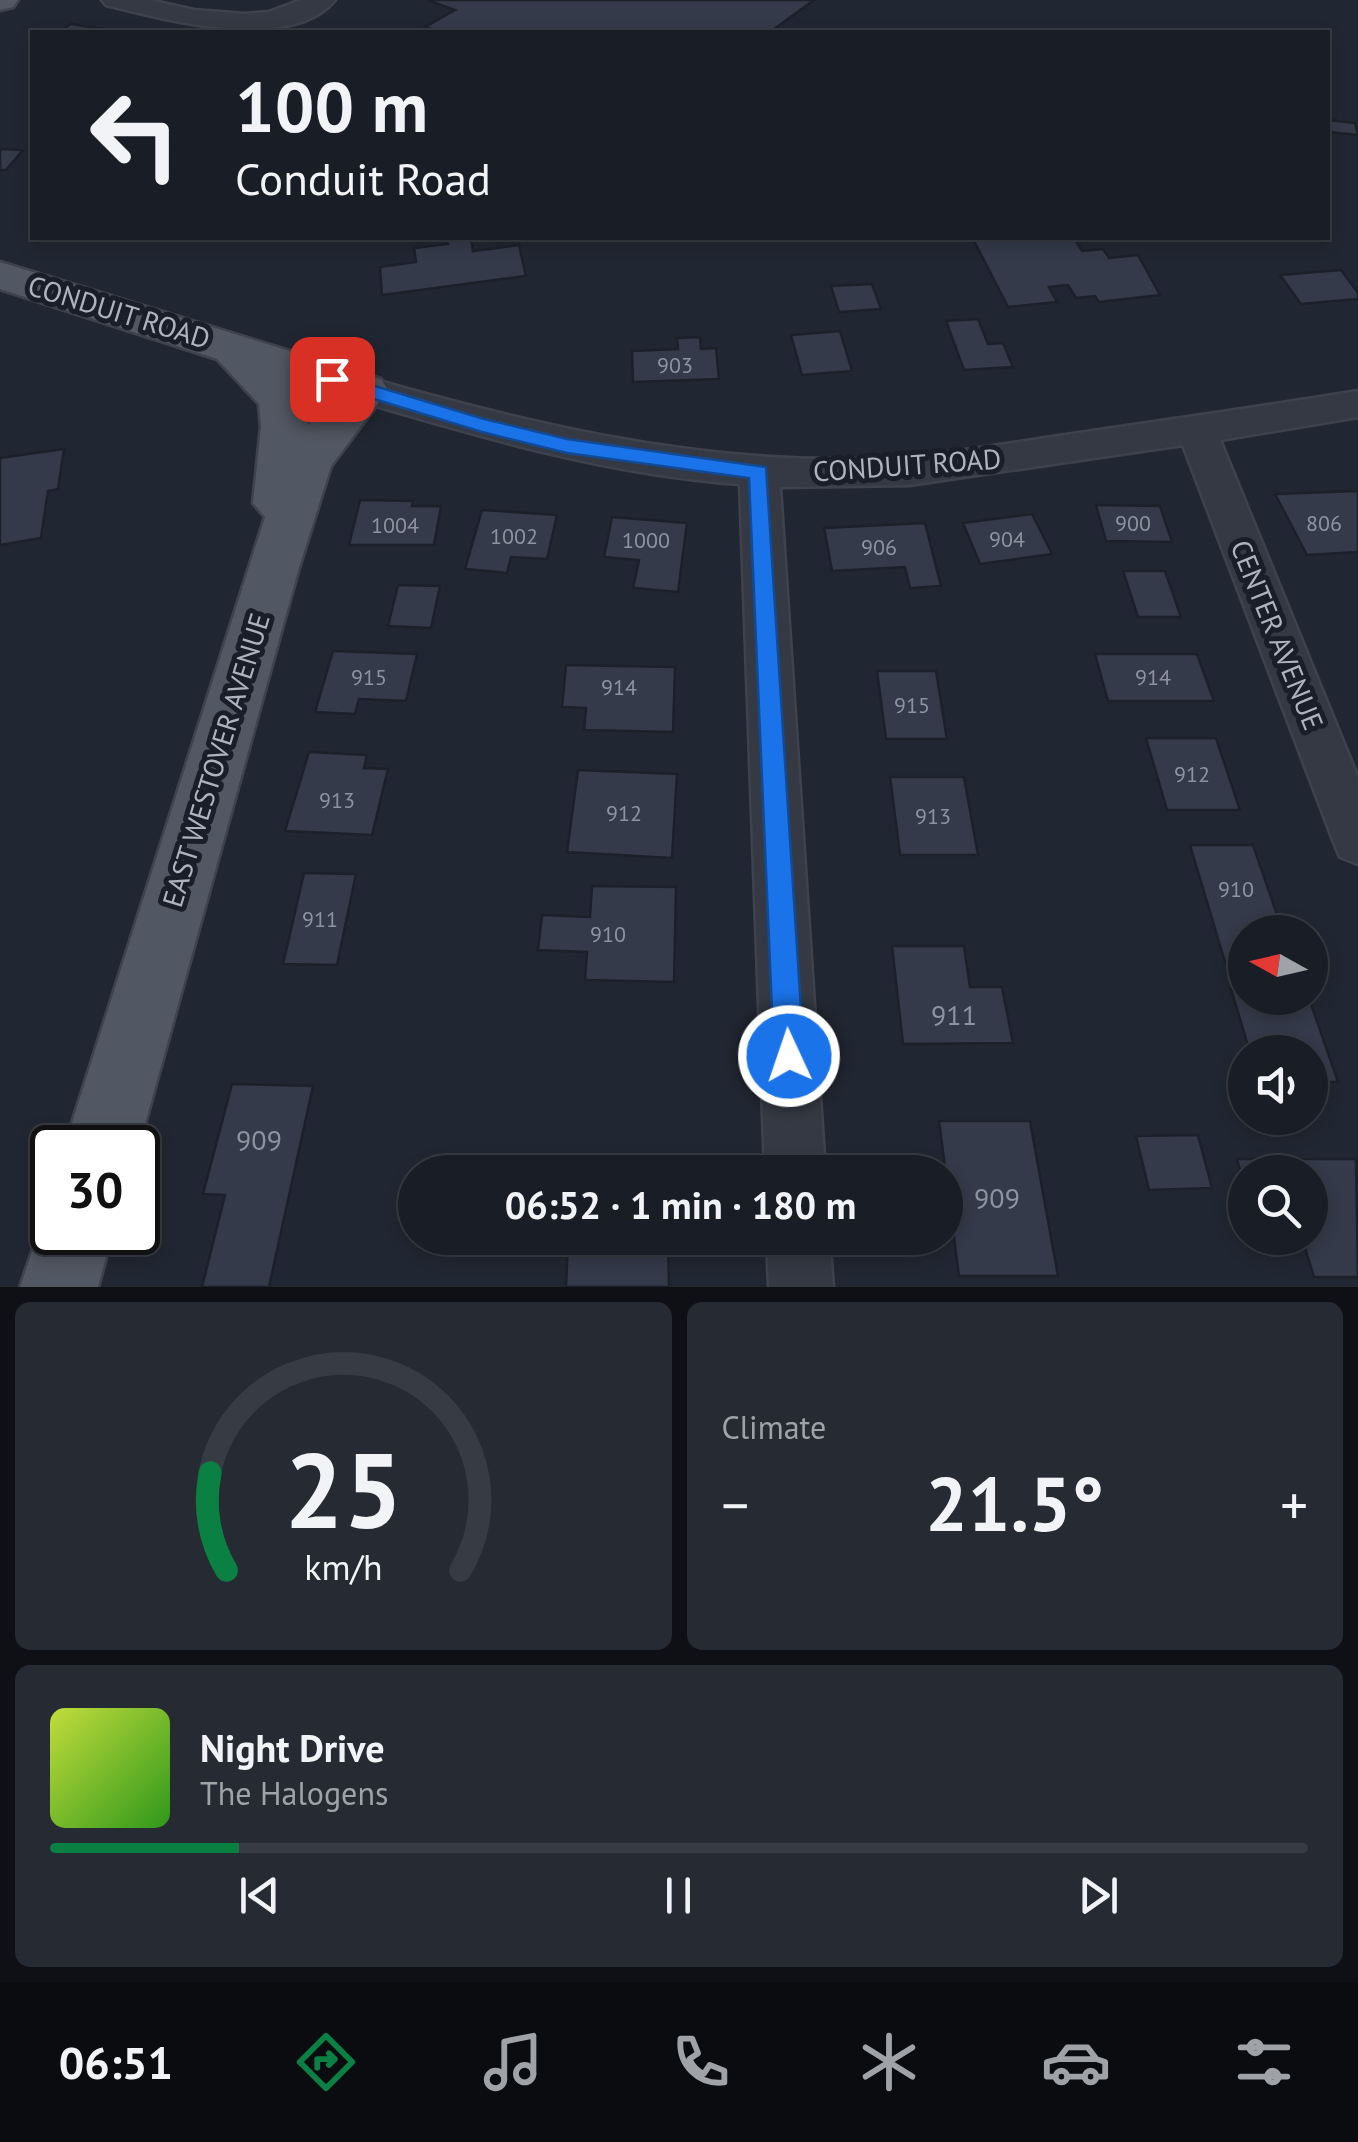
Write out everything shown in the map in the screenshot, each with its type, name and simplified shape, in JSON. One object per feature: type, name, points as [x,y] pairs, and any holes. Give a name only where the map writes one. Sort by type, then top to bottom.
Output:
[{"type":"main road","name":"CONDUIT ROAD","points":[[0,275],[365,390]]},
{"type":"main road","points":[[232,348],[274,388],[286,412],[272,572]]},
{"type":"main road","name":"EAST WESTOVER AVENUE","points":[[107,1125],[307,466],[336,420],[365,390]]},
{"type":"main road","points":[[59,1287],[69,1255]]},
{"type":"street","points":[[115,0],[239,25],[270,22],[322,0]]},
{"type":"street","name":"CONDUIT ROAD","points":[[365,390],[567,446],[759,472],[857,474],[960,465],[1358,404]]},
{"type":"street","name":"CENTER AVENUE","points":[[1196,430],[1358,840]]},
{"type":"street","points":[[759,472],[794,1155]]},
{"type":"street","points":[[799,1255],[801,1287]]},
{"type":"building","points":[[427,0],[814,0],[773,30],[425,27],[455,10]]},
{"type":"building","points":[[71,24],[109,30],[61,30]]},
{"type":"building","points":[[1330,120],[1355,123],[1358,135],[1330,132]]},
{"type":"building","points":[[0,149],[23,150],[6,170],[0,170]]},
{"type":"building","points":[[447,240],[471,240],[473,251],[519,245],[526,276],[382,295],[380,267],[416,262],[414,248],[448,244]]},
{"type":"building","points":[[974,240],[1075,240],[1082,251],[1103,249],[1109,258],[1138,255],[1160,295],[1099,302],[1095,296],[1076,298],[1068,285],[1049,287],[1057,302],[1008,307]]},
{"type":"building","points":[[1341,270],[1358,293],[1358,299],[1301,304],[1280,275]]},
{"type":"building","points":[[872,284],[881,309],[839,312],[831,286]]},
{"type":"building","points":[[978,319],[988,344],[1003,343],[1013,367],[964,370],[946,321]]},
{"type":"building","points":[[840,331],[852,371],[802,375],[791,335]]},
{"type":"building","points":[[700,337],[701,349],[716,348],[719,379],[633,382],[632,351],[678,349],[677,338]]},
{"type":"building","points":[[64,449],[58,489],[48,491],[41,538],[0,545],[0,458]]},
{"type":"building","points":[[1358,491],[1358,552],[1307,555],[1275,494]]},
{"type":"building","points":[[360,500],[441,506],[434,545],[349,545]]},
{"type":"building","points":[[1096,505],[1160,506],[1172,542],[1106,541]]},
{"type":"building","points":[[482,510],[557,515],[547,559],[511,557],[507,573],[465,569]]},
{"type":"building","points":[[1032,514],[1052,554],[980,564],[963,523]]},
{"type":"building","points":[[612,517],[687,523],[678,592],[633,588],[639,560],[604,557]]},
{"type":"building","points":[[925,523],[941,586],[910,588],[905,567],[832,571],[824,528]]},
{"type":"building","points":[[1123,571],[1165,571],[1181,617],[1138,617]]},
{"type":"building","points":[[398,585],[440,586],[431,628],[388,626]]},
{"type":"building","points":[[333,651],[417,654],[406,701],[359,699],[355,714],[315,712]]},
{"type":"building","points":[[1095,654],[1197,654],[1214,701],[1108,701]]},
{"type":"building","points":[[566,665],[675,667],[673,732],[584,730],[586,708],[562,707]]},
{"type":"building","points":[[877,671],[936,671],[947,739],[886,739]]},
{"type":"building","points":[[1146,738],[1216,738],[1240,810],[1167,810]]},
{"type":"building","points":[[309,752],[367,755],[364,768],[388,769],[372,835],[285,831]]},
{"type":"building","points":[[578,770],[677,774],[672,858],[567,852]]},
{"type":"building","points":[[890,777],[964,777],[978,855],[900,855]]},
{"type":"building","points":[[1190,845],[1253,845],[1277,915],[1228,915],[1225,962]]},
{"type":"building","points":[[304,873],[356,874],[337,965],[283,964]]},
{"type":"building","points":[[592,886],[676,887],[674,982],[585,980],[587,952],[538,950],[542,915],[590,917]]},
{"type":"building","points":[[892,946],[964,946],[970,987],[1002,987],[1013,1043],[903,1044]]},
{"type":"building","points":[[1239,1015],[1315,1015],[1322,1035],[1245,1035]]},
{"type":"building","points":[[1328,1053],[1338,1082],[1328,1082]]},
{"type":"building","points":[[232,1084],[313,1086],[269,1287],[202,1287],[225,1195],[203,1194]]},
{"type":"building","points":[[939,1121],[1030,1121],[1058,1276],[959,1276],[956,1255],[963,1255],[963,1155],[943,1155]]},
{"type":"building","points":[[1198,1135],[1212,1188],[1149,1190],[1136,1136]]},
{"type":"building","points":[[1328,1159],[1356,1159],[1358,1277],[1314,1277],[1307,1255],[1328,1255]]},
{"type":"building","points":[[567,1255],[668,1255],[669,1287],[566,1287]]},
{"type":"route","points":[[332,379],[482,425],[567,446],[759,472],[789,1056]]}]
